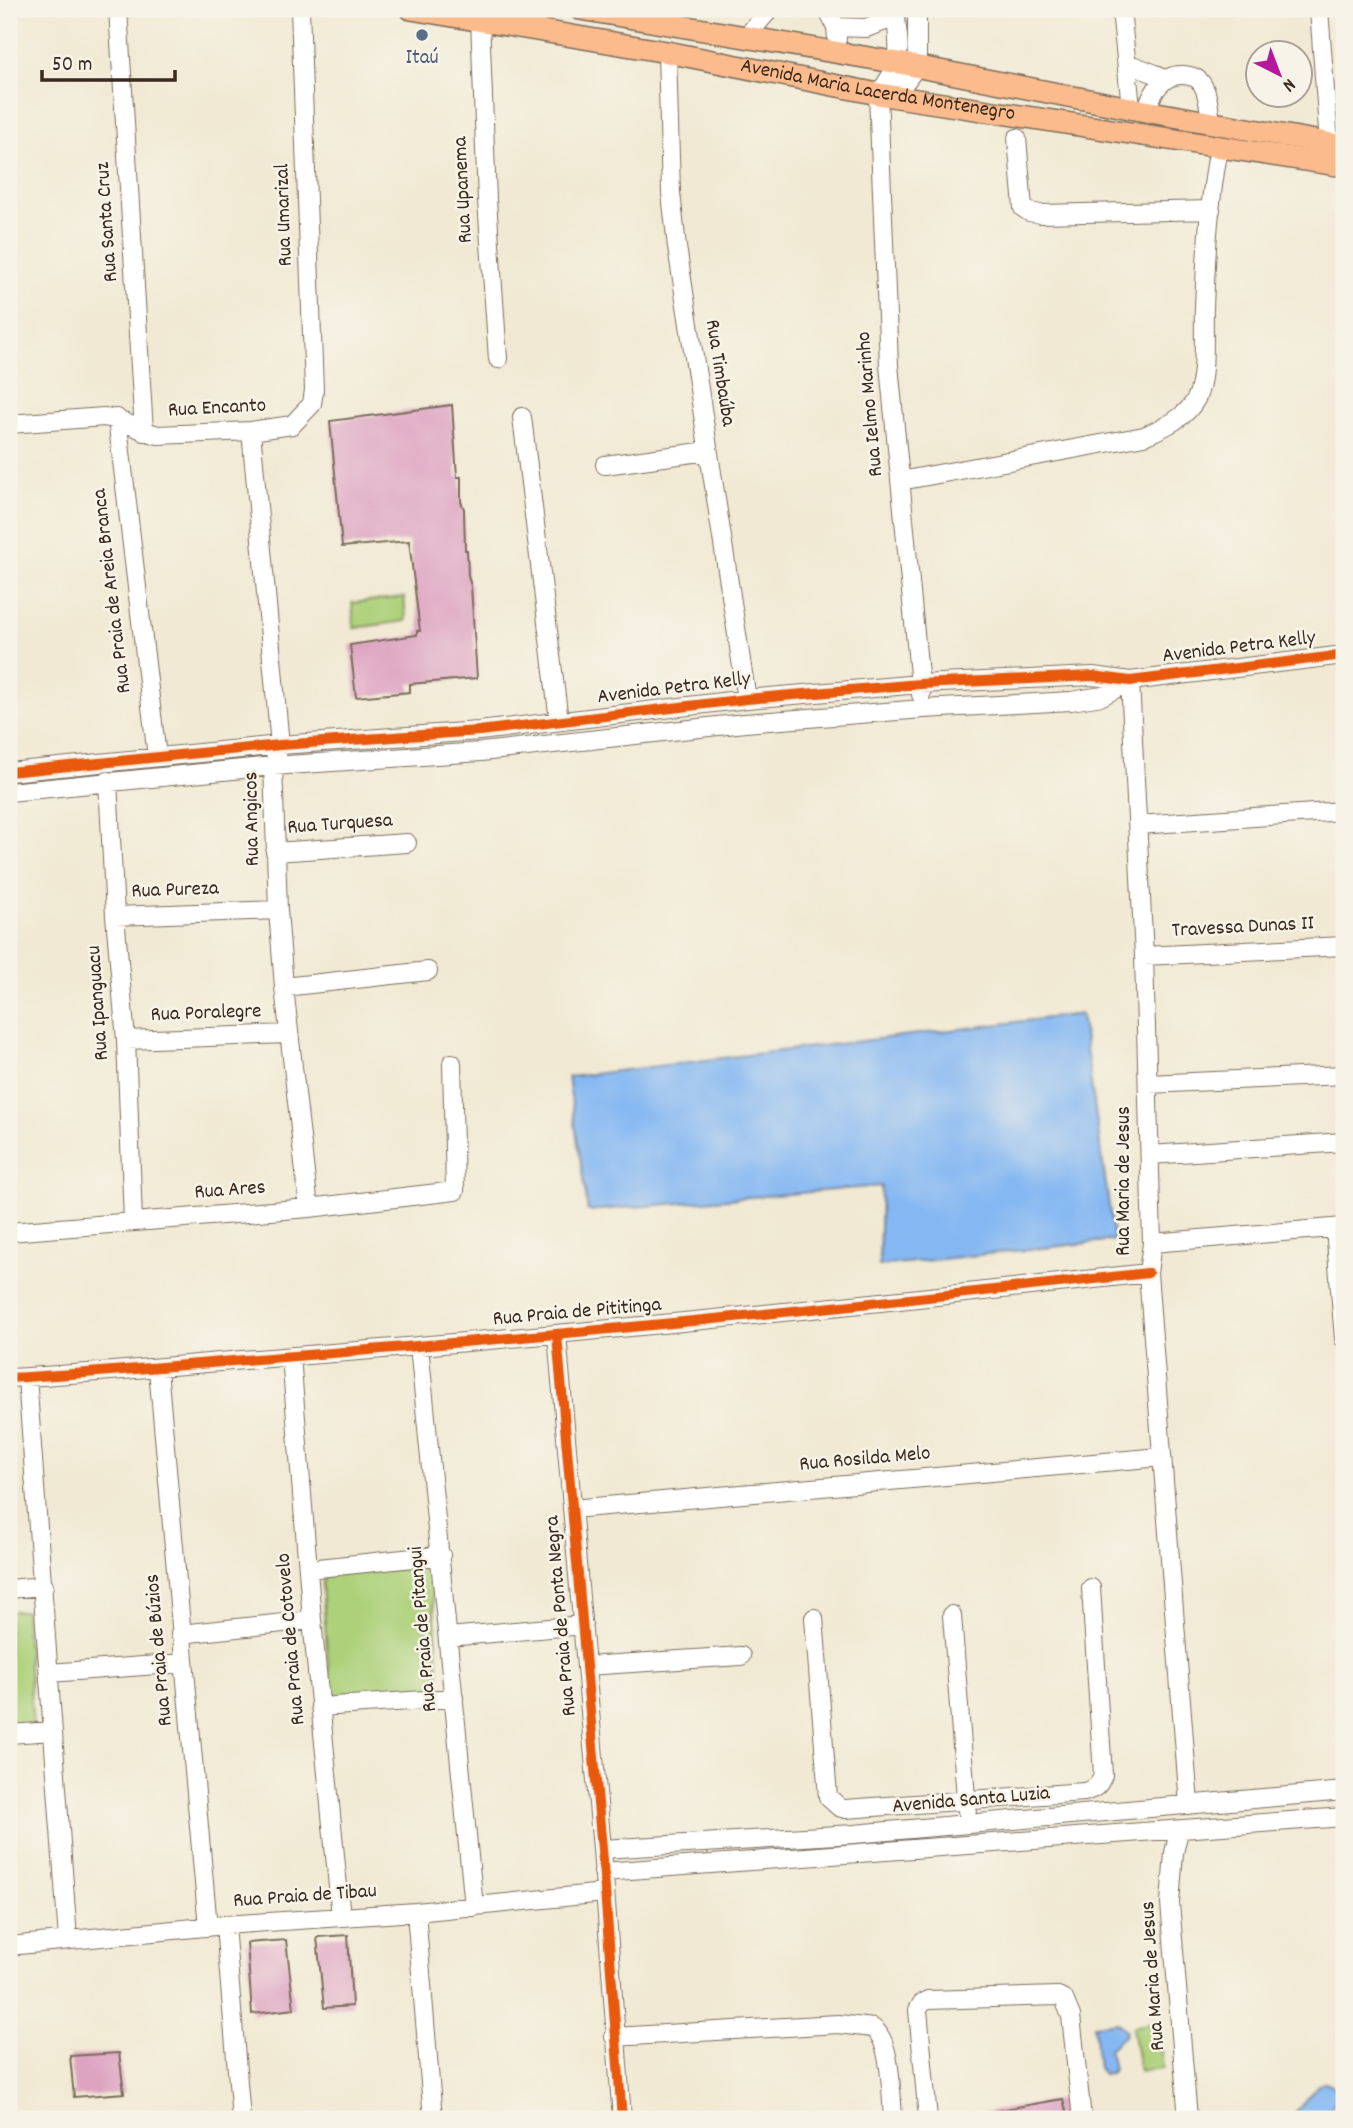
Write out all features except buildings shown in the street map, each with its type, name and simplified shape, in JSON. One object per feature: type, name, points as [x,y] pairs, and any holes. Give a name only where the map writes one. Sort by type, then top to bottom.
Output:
[{"type":"main road","name":"Avenida Maria Lacerda Montenegro","points":[[411,9],[667,52],[886,95],[1344,166]]},
{"type":"main road","name":"Avenida Maria Lacerda Montenegro","points":[[580,9],[908,64],[1337,145]]},
{"type":"main road","points":[[1217,124],[1219,148]]},
{"type":"street","name":"Rua Santa Cruz","points":[[118,9],[144,432]]},
{"type":"street","name":"Rua Umarizal","points":[[300,9],[314,390],[312,404],[303,416]]},
{"type":"street","points":[[746,37],[770,9]]},
{"type":"street","points":[[827,9],[836,27],[838,53]]},
{"type":"street","points":[[886,95],[891,79],[908,64],[916,9]]},
{"type":"street","points":[[1121,9],[1127,64],[1138,109]]},
{"type":"street","points":[[1319,9],[1337,145]]},
{"type":"street","points":[[836,27],[866,28],[895,13],[908,64]]},
{"type":"street","name":"Rua Upanema","points":[[480,19],[487,200],[498,359]]},
{"type":"street","name":"Rua Timbaúba","points":[[667,52],[671,193],[677,247],[747,699]]},
{"type":"street","points":[[1127,64],[1153,72],[1165,80]]},
{"type":"street","points":[[1138,109],[1157,87],[1173,74],[1193,76],[1201,82],[1217,124]]},
{"type":"street","name":"Rua Ielmo Marinho","points":[[886,95],[889,365],[923,709]]},
{"type":"street","points":[[1017,138],[1023,208],[1029,212],[1041,214],[1211,210]]},
{"type":"street","points":[[900,481],[1144,436],[1165,428],[1181,416],[1196,400],[1201,379],[1206,266],[1219,148]]},
{"type":"street","name":"Rua Encanto","points":[[9,424],[104,417],[117,418],[144,432],[158,435],[292,425],[303,416]]},
{"type":"street","points":[[522,417],[559,722]]},
{"type":"street","name":"Rua Praia de Areia Branca","points":[[117,418],[157,757]]},
{"type":"street","name":"Rua Angicos","points":[[251,430],[280,745],[273,765],[278,910],[288,1034],[309,1208]]},
{"type":"street","points":[[605,465],[708,451]]},
{"type":"street","name":"Avenida Petra Kelly","points":[[9,772],[280,745],[479,731],[747,699],[920,684],[1093,676],[1130,681],[1344,655]]},
{"type":"street","name":"Avenida Petra Kelly","points":[[9,792],[273,765],[481,752],[745,723],[1071,701],[1102,696],[1130,681]]},
{"type":"street","name":"Rua Maria de Jesus","points":[[1130,681],[1148,1083],[1152,1243],[1148,1273],[1189,1805]]},
{"type":"street","name":"Rua Ipanguacu","points":[[108,781],[115,916],[126,1040],[133,1221]]},
{"type":"street","points":[[1138,825],[1344,811]]},
{"type":"street","name":"Rua Turquesa","points":[[275,852],[407,843]]},
{"type":"street","name":"Rua Pureza","points":[[115,916],[278,910]]},
{"type":"street","name":"Travessa Dunas II","points":[[1144,956],[1344,946]]},
{"type":"street","points":[[284,987],[428,971]]},
{"type":"street","name":"Rua Poralegre","points":[[126,1040],[288,1034]]},
{"type":"street","name":"Rua Ares","points":[[9,1232],[309,1208],[455,1191],[452,1063]]},
{"type":"street","points":[[1148,1083],[1344,1075]]},
{"type":"street","points":[[1150,1155],[1344,1142]]},
{"type":"street","points":[[1152,1243],[1340,1228],[1344,1339]]},
{"type":"street","name":"Rua Praia de Pititinga","points":[[9,1378],[557,1335],[1148,1273]]},
{"type":"street","name":"Rua Praia de Ponta Negra","points":[[557,1335],[602,1849],[622,2119]]},
{"type":"street","name":"Rua Praia de Pitangui","points":[[419,1346],[474,1907]]},
{"type":"street","name":"Rua Praia de Cotovelo","points":[[291,1356],[312,1619],[341,1917]]},
{"type":"street","name":"Rua Praia de Búzios","points":[[158,1368],[180,1634],[241,2119]]},
{"type":"street","points":[[27,1377],[68,1940]]},
{"type":"street","name":"Rua Rosilda Melo","points":[[572,1508],[1161,1457]]},
{"type":"street","points":[[309,1569],[441,1555]]},
{"type":"street","points":[[9,1589],[44,1586]]},
{"type":"street","points":[[814,1618],[828,1797],[833,1803],[845,1809],[1084,1792],[1094,1789],[1103,1776],[1091,1588]]},
{"type":"street","points":[[952,1615],[967,1823]]},
{"type":"street","points":[[180,1634],[312,1619]]},
{"type":"street","points":[[449,1637],[583,1625]]},
{"type":"street","points":[[586,1666],[741,1656]]},
{"type":"street","points":[[48,1673],[184,1663]]},
{"type":"street","points":[[320,1707],[454,1698]]},
{"type":"street","points":[[9,1734],[52,1731]]},
{"type":"street","name":"Avenida Santa Luzia","points":[[602,1849],[854,1834],[1344,1791]]},
{"type":"street","name":"Avenida Santa Luzia","points":[[603,1872],[1344,1817]]},
{"type":"street","name":"Rua Maria de Jesus","points":[[1179,1831],[1174,1853],[1170,1903],[1188,2119]]},
{"type":"street","name":"Rua Praia de Tibau","points":[[9,1946],[217,1926],[474,1907],[604,1893]]},
{"type":"street","points":[[416,1912],[433,2119]]},
{"type":"street","points":[[928,2119],[918,2010],[922,2003],[928,2000],[1058,1996],[1064,1999],[1071,2016],[1082,2119]]},
{"type":"street","points":[[614,2037],[856,2025],[873,2028],[878,2031],[889,2070],[893,2119]]},
{"type":"green space","points":[[404,597],[406,621],[354,628],[352,603]]},
{"type":"green space","points":[[421,1567],[428,1569],[432,1576],[439,1680],[437,1688],[430,1691],[337,1698],[330,1689],[322,1585],[324,1578],[331,1574]]},
{"type":"green space","points":[[9,1611],[25,1611],[33,1728],[9,1729]]},
{"type":"green space","points":[[1158,2022],[1163,2068],[1139,2071],[1132,2027]]},
{"type":"water","points":[[1081,1014],[1114,1240],[879,1266],[881,1186],[588,1211],[568,1077]]},
{"type":"water","points":[[1117,2022],[1126,2031],[1109,2049],[1113,2070],[1103,2075],[1098,2068],[1094,2025]]},
{"type":"water","points":[[1324,2083],[1336,2089],[1338,2094],[1322,2119],[1305,2119],[1295,2112],[1318,2085]]},
{"type":"cycle path","points":[[9,772],[280,745],[479,731],[747,699],[920,684],[1093,676],[1130,681],[1344,655]]},
{"type":"cycle path","points":[[9,1378],[615,1329],[1148,1273]]},
{"type":"cycle path","points":[[557,1335],[602,1849],[622,2119]]},
{"type":"place","name":"Itaú","points":[[422,35]]}]
